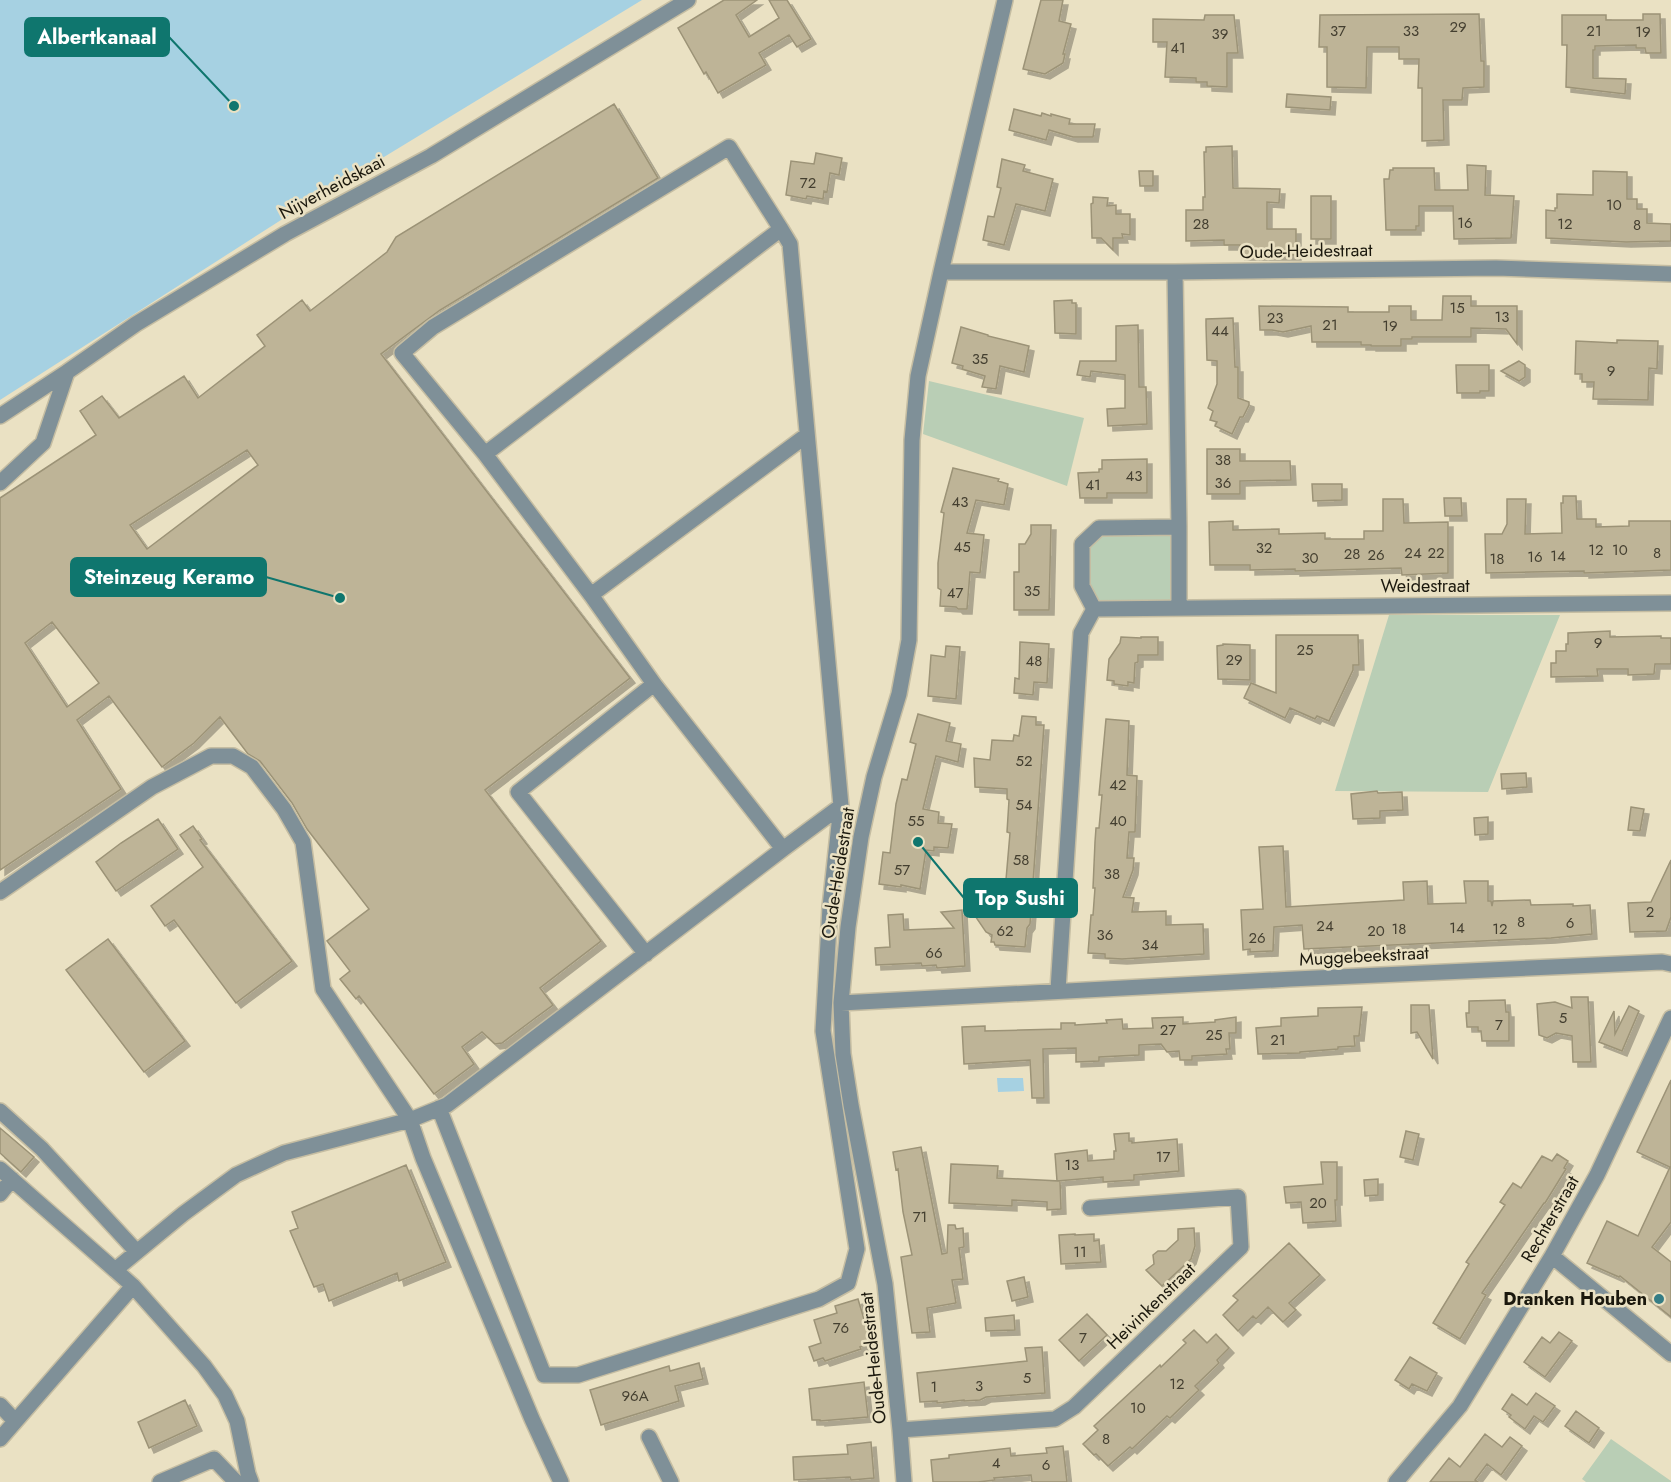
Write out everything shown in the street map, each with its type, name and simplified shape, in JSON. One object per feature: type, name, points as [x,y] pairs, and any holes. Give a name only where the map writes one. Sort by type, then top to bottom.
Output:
[{"type":"street","name":"Nijverheidskaai","points":[[0,416],[136,324],[285,234],[431,156],[688,0]]},
{"type":"street","name":"Oude-Heidestraat","points":[[904,1482],[885,1284],[843,1054],[841,1003],[848,927],[861,837],[874,777],[899,694],[909,640],[912,440],[918,376],[1005,0]]},
{"type":"street","points":[[439,1108],[544,1375],[578,1375],[819,1299],[848,1283],[857,1249],[823,1031],[830,907],[841,806],[790,244],[729,147],[433,327],[402,353],[485,454],[591,595],[654,684],[783,849]]},
{"type":"street","points":[[485,454],[781,228]]},
{"type":"street","name":"Oude-Heidestraat","points":[[941,272],[1496,268],[1671,274]]},
{"type":"street","points":[[1175,272],[1179,607]]},
{"type":"street","points":[[0,483],[43,442],[68,372]]},
{"type":"street","points":[[591,595],[807,435]]},
{"type":"street","points":[[1058,990],[1081,633],[1094,609],[1082,586],[1083,544],[1099,528],[1179,527]]},
{"type":"street","name":"Weidestraat","points":[[1094,609],[1671,603]]},
{"type":"street","points":[[646,954],[518,792],[654,684]]},
{"type":"street","points":[[0,892],[152,786],[211,756],[233,756],[252,767],[284,809],[303,842],[323,989],[410,1120],[432,1180],[532,1419],[561,1482]]},
{"type":"street","points":[[115,1270],[183,1214],[236,1175],[284,1153],[410,1120],[447,1105],[841,806]]},
{"type":"street","name":"Muggebeekstraat","points":[[841,1003],[1058,990],[1662,962],[1671,964]]},
{"type":"street","name":"Rechterstraat","points":[[1396,1482],[1460,1406],[1552,1256],[1597,1175],[1671,1018]]},
{"type":"street","points":[[0,1111],[42,1149],[137,1252]]},
{"type":"street","points":[[0,1194],[6,1174],[133,1286],[204,1366],[225,1395],[237,1421],[251,1482]]},
{"type":"street","name":"Heivinkenstraat","points":[[900,1430],[1055,1419],[1074,1407],[1241,1247],[1238,1197],[1090,1208]]},
{"type":"street","points":[[1552,1256],[1671,1354]]},
{"type":"street","points":[[0,1439],[133,1286]]},
{"type":"street","points":[[0,1405],[15,1421]]},
{"type":"street","points":[[649,1437],[670,1482]]},
{"type":"street","points":[[160,1482],[214,1459],[236,1482]]},
{"type":"green space","points":[[929,381],[1084,418],[1067,486],[923,434]]},
{"type":"green space","points":[[1179,527],[1179,607],[1094,609],[1082,544],[1099,528]]},
{"type":"green space","points":[[1389,615],[1560,615],[1488,792],[1335,791]]},
{"type":"green space","points":[[1611,1439],[1671,1482],[1586,1482],[1582,1479]]},
{"type":"water","points":[[0,0],[642,0],[292,213],[0,400]]},
{"type":"water","points":[[997,1078],[1023,1078],[1024,1091],[998,1092]]},
{"type":"building","points":[[724,0],[757,0],[736,15],[749,37],[779,18],[769,0],[787,0],[811,39],[797,47],[789,35],[759,53],[766,65],[718,93],[706,72],[704,74],[678,28]]},
{"type":"building","points":[[1041,0],[1063,0],[1059,21],[1071,24],[1063,54],[1065,54],[1063,63],[1045,74],[1023,69]]},
{"type":"building","points":[[1479,14],[1484,87],[1463,88],[1462,100],[1443,100],[1444,140],[1422,141],[1422,88],[1418,88],[1419,59],[1399,59],[1399,47],[1367,47],[1366,88],[1327,87],[1327,47],[1319,47],[1320,15]]},
{"type":"building","points":[[1643,14],[1660,14],[1661,53],[1646,53],[1645,48],[1636,48],[1636,45],[1595,46],[1593,50],[1593,78],[1626,79],[1625,94],[1566,87],[1567,45],[1562,45],[1562,15],[1606,15],[1606,20],[1643,20]]},
{"type":"building","points":[[1205,15],[1234,15],[1238,53],[1227,53],[1227,87],[1207,86],[1207,82],[1196,82],[1196,78],[1165,77],[1167,42],[1153,42],[1153,19],[1204,20]]},
{"type":"building","points":[[1287,94],[1331,97],[1330,110],[1286,107]]},
{"type":"building","points":[[614,104],[658,178],[440,310],[381,354],[630,678],[485,790],[601,941],[540,988],[553,1005],[502,1043],[495,1044],[482,1032],[462,1047],[474,1064],[434,1094],[359,996],[356,999],[340,979],[350,971],[327,941],[369,909],[307,829],[292,803],[260,761],[248,754],[220,717],[194,743],[162,767],[109,696],[77,720],[121,789],[0,870],[0,498],[96,435],[80,411],[102,396],[119,418],[184,376],[198,398],[265,346],[257,335],[302,300],[310,311],[387,252],[396,237]],"holes":[[[247,450],[258,465],[147,549],[130,525]],[[52,622],[99,683],[67,707],[25,643]]]},
{"type":"building","points":[[1014,109],[1041,116],[1042,113],[1070,119],[1069,124],[1095,124],[1093,137],[1073,137],[1049,130],[1046,140],[1009,130]]},
{"type":"building","points":[[1232,146],[1233,188],[1280,189],[1279,203],[1267,202],[1267,229],[1296,229],[1296,255],[1240,255],[1240,245],[1224,245],[1224,240],[1186,241],[1186,210],[1203,210],[1206,147]]},
{"type":"building","points":[[816,153],[842,158],[839,175],[830,173],[827,192],[824,191],[823,199],[807,196],[806,199],[786,195],[791,161],[814,164]]},
{"type":"building","points":[[1002,159],[1025,165],[1023,171],[1053,179],[1045,211],[1016,204],[1004,245],[983,240],[988,216],[994,217],[1001,188],[997,187]]},
{"type":"building","points":[[1467,165],[1486,166],[1485,195],[1514,196],[1511,238],[1454,239],[1453,206],[1419,206],[1419,226],[1416,226],[1416,230],[1386,230],[1384,179],[1389,179],[1390,170],[1393,168],[1434,168],[1435,190],[1468,190]]},
{"type":"building","points":[[1139,171],[1153,171],[1153,186],[1140,186]]},
{"type":"building","points":[[1593,171],[1627,172],[1627,199],[1637,199],[1637,209],[1647,209],[1647,223],[1671,224],[1671,241],[1626,242],[1546,238],[1546,210],[1555,211],[1557,194],[1593,195]]},
{"type":"building","points":[[1311,196],[1331,196],[1331,239],[1311,239]]},
{"type":"building","points":[[1093,197],[1108,198],[1107,206],[1116,205],[1116,214],[1130,214],[1130,235],[1122,234],[1123,238],[1113,238],[1113,250],[1101,238],[1092,238],[1091,204]]},
{"type":"building","points":[[1443,296],[1471,296],[1471,306],[1517,306],[1517,344],[1506,329],[1471,328],[1471,337],[1412,337],[1412,339],[1401,339],[1401,346],[1361,345],[1361,342],[1312,342],[1311,326],[1283,332],[1260,330],[1259,306],[1348,307],[1348,312],[1389,312],[1389,306],[1411,306],[1411,320],[1442,320]]},
{"type":"building","points":[[1072,300],[1072,303],[1076,303],[1076,334],[1055,333],[1054,301]]},
{"type":"building","points":[[1233,318],[1235,367],[1238,367],[1238,398],[1249,402],[1249,405],[1232,434],[1215,426],[1217,422],[1210,420],[1213,411],[1208,408],[1217,384],[1217,361],[1207,360],[1206,319]]},
{"type":"building","points":[[1138,325],[1139,387],[1146,387],[1147,424],[1108,426],[1107,409],[1125,408],[1125,375],[1091,371],[1090,377],[1077,375],[1080,361],[1116,361],[1116,326]]},
{"type":"building","points":[[961,327],[1029,346],[1024,372],[1000,366],[996,389],[982,387],[985,376],[962,369],[963,366],[952,363]]},
{"type":"building","points":[[1617,340],[1658,341],[1657,369],[1649,368],[1648,400],[1593,399],[1594,382],[1582,382],[1582,374],[1575,374],[1576,341],[1617,343]]},
{"type":"building","points":[[1519,361],[1525,365],[1525,377],[1519,381],[1501,371]]},
{"type":"building","points":[[1456,365],[1489,365],[1489,391],[1457,393]]},
{"type":"building","points":[[1207,449],[1240,449],[1240,461],[1290,461],[1291,480],[1240,481],[1240,494],[1207,494]]},
{"type":"building","points":[[1147,459],[1147,493],[1107,493],[1107,498],[1080,498],[1078,473],[1099,472],[1099,469],[1102,469],[1102,460]]},
{"type":"building","points":[[953,468],[999,479],[998,481],[1008,484],[1004,505],[976,500],[967,533],[984,535],[980,573],[970,572],[967,609],[940,606],[941,590],[938,588],[938,563],[944,513],[941,512]]},
{"type":"building","points":[[1312,484],[1342,484],[1342,500],[1313,501]]},
{"type":"building","points":[[1563,496],[1576,496],[1577,519],[1596,519],[1596,527],[1629,526],[1629,521],[1671,521],[1671,570],[1486,573],[1485,534],[1502,534],[1507,524],[1507,499],[1526,499],[1525,534],[1562,533],[1561,503],[1563,503]]},
{"type":"building","points":[[1444,498],[1461,498],[1462,516],[1445,516]]},
{"type":"building","points":[[1383,499],[1403,499],[1404,523],[1448,522],[1448,573],[1402,575],[1401,568],[1250,570],[1250,565],[1210,565],[1209,522],[1233,521],[1233,530],[1279,529],[1279,534],[1325,533],[1325,539],[1364,539],[1364,531],[1383,531]]},
{"type":"building","points":[[1031,525],[1051,525],[1049,610],[1014,610],[1014,572],[1019,572],[1019,544],[1025,544],[1031,534]]},
{"type":"building","points":[[1610,631],[1610,637],[1661,636],[1661,638],[1671,638],[1671,664],[1655,664],[1654,674],[1628,675],[1628,669],[1597,669],[1598,676],[1551,677],[1551,663],[1556,663],[1556,651],[1566,651],[1568,633]]},
{"type":"building","points":[[1276,635],[1358,635],[1359,665],[1353,665],[1353,670],[1329,721],[1317,716],[1315,719],[1290,708],[1285,718],[1244,698],[1251,683],[1276,693]]},
{"type":"building","points":[[1121,637],[1158,637],[1158,655],[1138,655],[1138,662],[1135,663],[1134,683],[1128,682],[1128,686],[1114,684],[1114,681],[1107,680],[1109,659],[1120,643]]},
{"type":"building","points":[[1020,642],[1049,644],[1047,683],[1034,682],[1033,695],[1014,693],[1015,678],[1019,679]]},
{"type":"building","points":[[1223,644],[1250,645],[1250,680],[1218,679],[1217,646]]},
{"type":"building","points":[[946,646],[960,647],[956,699],[928,696],[931,655],[945,657]]},
{"type":"building","points":[[918,714],[950,723],[946,741],[961,744],[958,762],[936,756],[923,809],[939,812],[938,823],[952,824],[948,848],[934,847],[934,851],[926,850],[920,889],[879,884],[883,852],[890,853],[896,804],[902,779],[907,780],[916,744],[910,742]]},
{"type":"building","points":[[1022,716],[1036,717],[1036,725],[1044,725],[1030,924],[1027,928],[1025,947],[995,945],[991,942],[992,935],[986,932],[971,910],[1003,908],[999,906],[999,891],[1005,891],[1010,833],[1007,832],[1009,800],[1007,789],[975,787],[974,758],[990,760],[992,740],[1013,741],[1014,735],[1019,736]]},
{"type":"building","points":[[1106,719],[1129,721],[1127,775],[1137,776],[1135,832],[1129,832],[1127,858],[1134,858],[1133,870],[1123,897],[1134,898],[1132,912],[1166,911],[1166,925],[1203,924],[1204,954],[1122,959],[1105,958],[1105,954],[1088,953],[1091,915],[1093,915],[1095,842],[1096,828],[1099,828],[1102,795],[1099,795]]},
{"type":"building","points":[[1526,773],[1527,787],[1502,789],[1501,774]]},
{"type":"building","points":[[1377,791],[1378,793],[1402,792],[1403,810],[1380,811],[1380,818],[1353,819],[1351,794]]},
{"type":"building","points":[[1631,807],[1644,809],[1640,831],[1628,830]]},
{"type":"building","points":[[1488,817],[1488,834],[1475,835],[1474,818]]},
{"type":"building","points":[[158,819],[178,849],[116,891],[96,862]]},
{"type":"building","points":[[193,826],[202,839],[200,840],[292,961],[236,1003],[174,920],[165,926],[151,906],[203,867],[180,835]]},
{"type":"building","points":[[1283,846],[1286,907],[1404,900],[1403,882],[1427,881],[1428,904],[1466,903],[1464,881],[1488,881],[1488,901],[1491,901],[1492,906],[1493,901],[1530,900],[1531,905],[1590,905],[1592,934],[1551,938],[1304,949],[1302,925],[1274,927],[1273,951],[1243,950],[1241,910],[1263,909],[1259,847]]},
{"type":"building","points":[[1671,860],[1671,917],[1666,931],[1630,932],[1628,903],[1651,902]]},
{"type":"building","points":[[962,910],[965,966],[937,968],[936,965],[922,966],[921,963],[876,965],[875,948],[890,947],[888,915],[903,914],[904,930],[954,928],[941,912]]},
{"type":"building","points":[[108,939],[185,1041],[144,1072],[66,970]]},
{"type":"building","points":[[1571,997],[1588,997],[1591,1062],[1573,1062],[1572,1036],[1556,1033],[1547,1038],[1539,1035],[1537,1004],[1555,1002],[1572,1008]]},
{"type":"building","points":[[1505,1000],[1506,1012],[1509,1012],[1509,1041],[1482,1041],[1478,1027],[1467,1027],[1466,1013],[1469,1013],[1469,1001]]},
{"type":"building","points":[[1411,1005],[1429,1005],[1433,1059],[1417,1032],[1411,1033]]},
{"type":"building","points":[[1629,1006],[1639,1011],[1622,1051],[1599,1042],[1614,1011],[1615,1034]]},
{"type":"building","points":[[1362,1007],[1359,1036],[1354,1036],[1355,1046],[1300,1053],[1258,1054],[1256,1028],[1281,1026],[1281,1018],[1318,1016],[1318,1008]]},
{"type":"building","points":[[1183,1017],[1183,1024],[1215,1022],[1215,1020],[1236,1017],[1236,1033],[1229,1033],[1230,1049],[1226,1049],[1227,1054],[1192,1056],[1192,1060],[1180,1060],[1179,1051],[1167,1052],[1161,1044],[1139,1045],[1139,1055],[1099,1057],[1099,1061],[1076,1062],[1076,1048],[1043,1049],[1044,1098],[1032,1098],[1030,1060],[964,1064],[962,1027],[985,1026],[985,1031],[1061,1029],[1061,1023],[1075,1023],[1075,1025],[1107,1023],[1106,1020],[1122,1019],[1123,1029],[1153,1028],[1152,1018]]},
{"type":"building","points":[[1671,1080],[1671,1222],[1652,1247],[1671,1262],[1671,1317],[1620,1276],[1587,1263],[1607,1221],[1638,1236],[1670,1167],[1637,1152]]},
{"type":"building","points":[[0,1128],[34,1157],[21,1172],[0,1153]]},
{"type":"building","points":[[1406,1131],[1419,1134],[1413,1160],[1400,1157]]},
{"type":"building","points":[[1129,1133],[1129,1141],[1132,1143],[1177,1139],[1179,1171],[1134,1175],[1134,1180],[1103,1182],[1103,1177],[1057,1181],[1055,1154],[1087,1150],[1088,1161],[1114,1159],[1114,1151],[1116,1151],[1114,1134]]},
{"type":"building","points":[[921,1147],[942,1254],[947,1253],[948,1225],[955,1225],[956,1229],[963,1228],[964,1247],[959,1248],[963,1279],[952,1280],[956,1303],[927,1308],[930,1332],[912,1333],[901,1257],[912,1255],[903,1212],[898,1169],[896,1170],[893,1152]]},
{"type":"building","points":[[1557,1154],[1568,1161],[1564,1168],[1566,1169],[1482,1293],[1486,1295],[1460,1339],[1433,1323],[1469,1264],[1466,1262],[1505,1205],[1500,1202],[1513,1183],[1521,1188],[1542,1156],[1552,1161]]},
{"type":"building","points":[[1321,1162],[1337,1162],[1336,1221],[1303,1223],[1301,1202],[1286,1203],[1284,1187],[1323,1184]]},
{"type":"building","points":[[951,1164],[998,1166],[997,1178],[1060,1181],[1061,1209],[1047,1210],[1047,1202],[1012,1200],[1012,1206],[949,1203]]},
{"type":"building","points":[[406,1165],[446,1262],[399,1281],[397,1273],[329,1301],[323,1284],[314,1287],[290,1231],[298,1228],[292,1212]]},
{"type":"building","points":[[1378,1179],[1378,1195],[1365,1196],[1364,1180]]},
{"type":"building","points":[[1194,1228],[1195,1246],[1191,1259],[1162,1286],[1146,1270],[1154,1264],[1153,1255],[1158,1251],[1166,1251],[1178,1240],[1178,1229]]},
{"type":"building","points":[[1094,1234],[1094,1241],[1099,1240],[1101,1262],[1061,1264],[1059,1235]]},
{"type":"building","points":[[1289,1243],[1320,1275],[1289,1303],[1296,1310],[1283,1322],[1268,1307],[1256,1319],[1253,1316],[1238,1331],[1223,1315],[1238,1300],[1233,1296]]},
{"type":"building","points":[[1024,1277],[1028,1297],[1012,1301],[1007,1281]]},
{"type":"building","points":[[858,1299],[871,1343],[860,1347],[861,1349],[825,1361],[823,1358],[814,1361],[809,1347],[821,1343],[814,1320],[837,1313],[835,1306]]},
{"type":"building","points":[[1087,1314],[1107,1335],[1079,1361],[1059,1340]]},
{"type":"building","points":[[1014,1315],[1015,1330],[986,1331],[985,1318]]},
{"type":"building","points":[[1194,1330],[1207,1343],[1216,1334],[1229,1348],[1217,1360],[1219,1363],[1195,1386],[1199,1390],[1170,1418],[1167,1416],[1132,1449],[1130,1447],[1108,1466],[1083,1444],[1098,1430],[1094,1426],[1186,1343],[1183,1340]]},
{"type":"building","points":[[1559,1332],[1572,1341],[1545,1377],[1524,1362],[1542,1337],[1550,1343]]},
{"type":"building","points":[[1042,1347],[1045,1393],[986,1397],[980,1400],[920,1402],[917,1373],[1027,1361],[1025,1348]]},
{"type":"building","points":[[1410,1357],[1437,1373],[1427,1391],[1412,1384],[1409,1389],[1395,1380]]},
{"type":"building","points":[[699,1363],[703,1379],[675,1386],[679,1401],[601,1425],[590,1390],[669,1366],[670,1371]]},
{"type":"building","points":[[864,1382],[868,1417],[812,1420],[809,1389]]},
{"type":"building","points":[[1536,1393],[1555,1406],[1543,1422],[1534,1416],[1525,1429],[1502,1409],[1512,1394],[1527,1405]]},
{"type":"building","points":[[185,1400],[197,1426],[149,1448],[138,1422]]},
{"type":"building","points":[[1576,1411],[1599,1428],[1589,1443],[1565,1426]]},
{"type":"building","points":[[1485,1434],[1502,1447],[1510,1437],[1522,1446],[1501,1475],[1487,1464],[1475,1480],[1478,1482],[1430,1482],[1449,1458],[1460,1467]]},
{"type":"building","points":[[871,1442],[874,1478],[794,1480],[793,1457],[848,1454],[847,1445]]},
{"type":"building","points":[[1063,1446],[1067,1482],[1032,1482],[1031,1475],[994,1478],[995,1480],[978,1482],[933,1482],[931,1460],[949,1458],[949,1455],[1010,1448],[1011,1456],[1047,1453],[1046,1448]]},
{"type":"place","name":"Albertkanaal","points":[[234,106]]},
{"type":"place","name":"Steinzeug Keramo","points":[[340,598]]},
{"type":"place","name":"Top Sushi","points":[[918,842]]},
{"type":"place","name":"Dranken Houben","points":[[1659,1299]]}]
